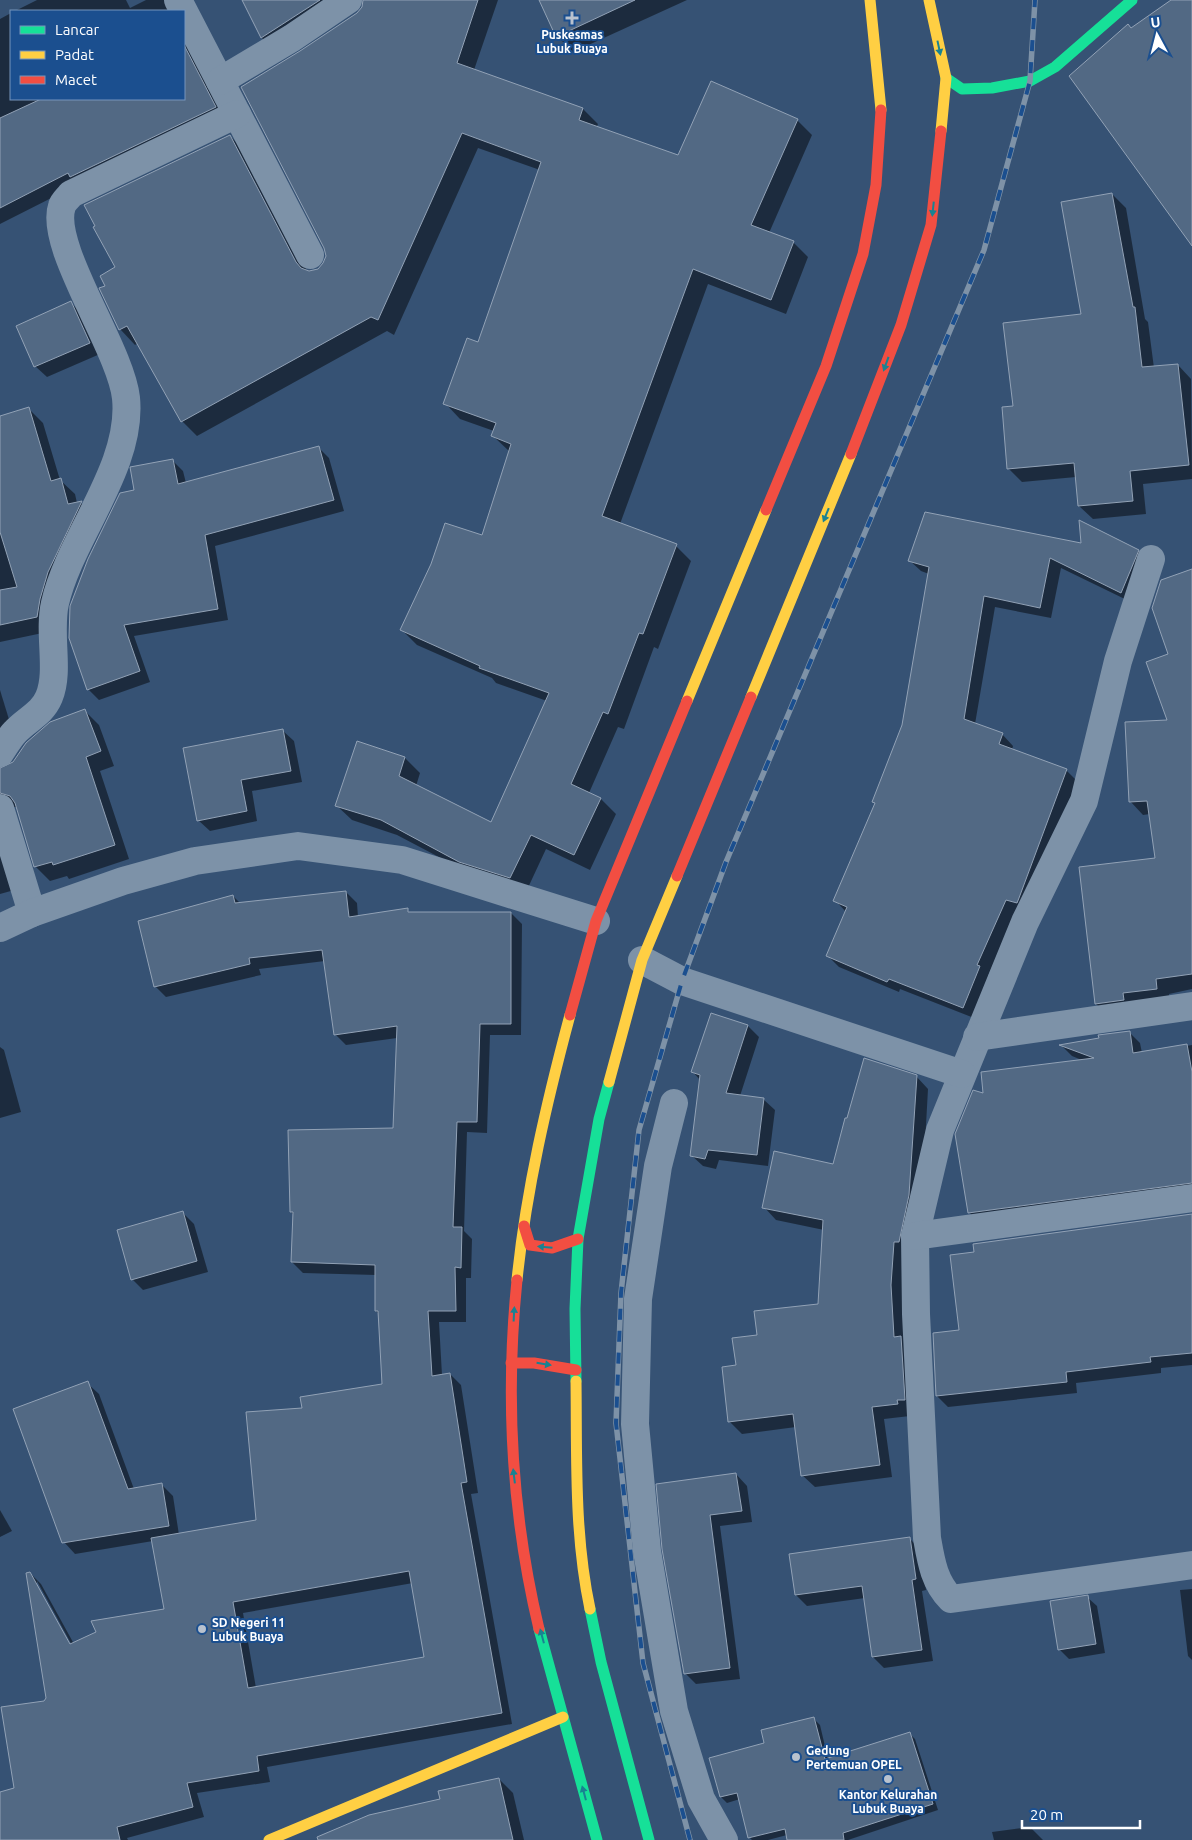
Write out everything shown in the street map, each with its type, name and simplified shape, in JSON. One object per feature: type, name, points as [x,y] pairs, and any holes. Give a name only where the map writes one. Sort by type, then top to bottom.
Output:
[{"type":"main road","points":[[597,1840],[530,1591],[512,1463],[511,1363],[514,1296],[524,1226],[554,1077],[572,1004],[596,921],[826,366],[862,254],[876,185],[881,103],[870,0]]},
{"type":"main road","points":[[649,1840],[601,1662],[584,1580],[578,1523],[575,1309],[578,1239],[599,1119],[642,960],[862,428],[901,325],[931,226],[946,78],[929,0]]},
{"type":"main road","points":[[946,78],[962,89],[992,88],[1030,81],[1056,67],[1132,0]]},
{"type":"main road","points":[[524,1226],[530,1245],[552,1248],[578,1239]]},
{"type":"main road","points":[[511,1363],[534,1363],[576,1370]]},
{"type":"main road","points":[[269,1840],[563,1717]]},
{"type":"street","points":[[220,81],[292,38],[348,0]]},
{"type":"street","points":[[185,14],[310,255]]},
{"type":"street","points":[[0,753],[15,732],[40,713],[49,697],[54,678],[51,636],[55,603],[71,560],[120,450],[126,424],[126,397],[118,369],[61,236],[62,205],[71,194],[237,114]]},
{"type":"street","points":[[1151,559],[1118,661],[1084,800],[1025,922],[940,1130],[915,1236],[916,1314],[927,1538],[932,1568],[942,1590],[951,1599],[1192,1565]]},
{"type":"street","points":[[0,808],[32,913]]},
{"type":"street","points":[[0,928],[32,913],[122,881],[195,861],[298,846],[402,860],[596,921]]},
{"type":"street","points":[[642,960],[682,981],[962,1074]]},
{"type":"street","points":[[977,1037],[1192,1006]]},
{"type":"street","points":[[674,1103],[658,1166],[638,1299],[636,1424],[646,1552],[674,1711],[701,1799],[724,1840]]},
{"type":"street","points":[[915,1236],[1192,1198]]},
{"type":"building","points":[[242,0],[320,0],[261,38]]},
{"type":"building","points":[[363,0],[478,0],[457,63],[583,108],[579,120],[678,155],[711,81],[798,119],[751,225],[794,241],[771,300],[693,269],[602,516],[677,544],[643,634],[639,633],[608,714],[603,712],[571,784],[601,798],[574,855],[531,835],[510,878],[459,862],[381,820],[335,806],[357,741],[405,757],[399,776],[491,822],[549,693],[479,668],[480,666],[400,630],[431,564],[445,523],[482,535],[511,444],[491,436],[496,423],[443,404],[467,338],[478,342],[541,162],[462,133],[378,320],[371,317],[181,422],[127,326],[119,330],[99,288],[105,286],[100,276],[115,267],[93,227],[95,226],[84,205],[230,135],[296,262],[301,268],[309,271],[318,269],[326,256],[324,248],[241,87],[357,13],[362,7]]},
{"type":"building","name":"Puskesmas Lubuk Buaya","points":[[539,0],[635,0],[556,37]]},
{"type":"building","points":[[1171,0],[1192,0],[1192,246],[1069,76],[1128,24],[1131,28]]},
{"type":"building","points":[[185,47],[216,107],[70,177],[68,173],[0,208],[0,118],[39,100],[185,100]]},
{"type":"building","points":[[1112,193],[1133,307],[1135,307],[1142,367],[1178,364],[1189,465],[1130,471],[1133,501],[1078,506],[1074,463],[1007,469],[1002,407],[1013,406],[1003,323],[1081,314],[1061,202]]},
{"type":"building","points":[[71,301],[90,343],[34,367],[16,326]]},
{"type":"building","points":[[29,407],[51,481],[61,478],[68,504],[82,501],[48,572],[37,617],[0,625],[0,590],[17,587],[0,532],[0,416]]},
{"type":"building","points":[[319,446],[334,500],[205,535],[218,609],[124,625],[140,671],[87,690],[69,638],[70,606],[88,559],[120,493],[134,490],[130,467],[173,459],[178,484]]},
{"type":"building","points":[[925,512],[1081,543],[1079,520],[1139,550],[1121,593],[1050,558],[1040,608],[984,596],[964,719],[1003,733],[999,744],[1067,769],[1017,903],[1006,900],[977,965],[980,966],[963,1008],[889,979],[887,982],[826,956],[847,907],[833,901],[875,803],[872,802],[902,725],[929,567],[908,561]]},
{"type":"building","points":[[1192,569],[1192,974],[1156,979],[1157,989],[1123,993],[1124,1000],[1095,1004],[1079,867],[1155,858],[1147,801],[1129,802],[1125,722],[1167,720],[1146,662],[1168,654],[1152,608],[1161,580]]},
{"type":"building","points":[[85,709],[101,751],[86,757],[115,845],[53,865],[52,862],[34,867],[15,803],[10,796],[0,793],[0,768],[13,762],[26,743],[50,722]]},
{"type":"building","points":[[283,729],[291,771],[241,780],[247,811],[197,821],[183,748]]},
{"type":"building","points":[[346,891],[349,917],[408,908],[408,912],[511,912],[511,1024],[480,1024],[477,1122],[457,1122],[453,1227],[462,1227],[461,1268],[455,1267],[456,1311],[428,1311],[432,1376],[450,1373],[467,1482],[461,1483],[502,1713],[257,1756],[259,1771],[187,1783],[193,1807],[117,1827],[120,1840],[0,1840],[0,1792],[14,1788],[1,1707],[44,1701],[46,1698],[26,1573],[30,1572],[70,1644],[96,1632],[91,1621],[164,1609],[151,1538],[256,1520],[246,1412],[302,1408],[300,1397],[382,1384],[378,1311],[375,1311],[375,1265],[291,1262],[293,1212],[290,1212],[288,1130],[393,1128],[397,1026],[334,1035],[322,950],[249,958],[250,964],[154,987],[138,921],[233,895],[235,903]],"holes":[[[409,1571],[424,1657],[248,1688],[233,1602]]]},
{"type":"building","points":[[711,1013],[748,1025],[726,1093],[764,1098],[757,1155],[708,1150],[705,1159],[690,1156],[700,1075],[691,1072]]},
{"type":"building","points":[[1130,1031],[1133,1053],[1187,1044],[1192,1072],[1192,1183],[968,1213],[955,1134],[973,1090],[983,1093],[981,1072],[1094,1058],[1059,1045],[1099,1038],[1098,1035]]},
{"type":"building","points":[[864,1058],[917,1075],[909,1195],[899,1242],[894,1242],[891,1285],[894,1337],[901,1336],[905,1400],[897,1400],[898,1404],[872,1407],[880,1465],[801,1476],[793,1414],[728,1422],[722,1367],[736,1365],[732,1338],[757,1335],[754,1311],[818,1304],[823,1220],[762,1208],[774,1151],[833,1164]]},
{"type":"building","points":[[183,1211],[197,1261],[131,1280],[117,1230]]},
{"type":"building","points":[[1192,1214],[1192,1353],[1150,1357],[1151,1362],[1066,1372],[1067,1382],[936,1396],[933,1333],[959,1330],[950,1255],[974,1252],[973,1244]]},
{"type":"building","points":[[88,1381],[128,1489],[162,1483],[169,1526],[62,1543],[13,1409]]},
{"type":"building","points":[[736,1473],[742,1511],[710,1515],[730,1668],[684,1674],[662,1549],[656,1484]]},
{"type":"building","points":[[910,1537],[916,1579],[912,1580],[922,1650],[872,1657],[862,1586],[795,1595],[789,1554]]},
{"type":"building","points":[[1088,1595],[1096,1644],[1058,1650],[1050,1601]]},
{"type":"building","points":[[814,1717],[825,1759],[910,1732],[933,1804],[843,1833],[844,1840],[787,1840],[785,1829],[748,1838],[737,1793],[720,1797],[709,1758],[764,1743],[761,1730]]},
{"type":"building","points":[[499,1778],[513,1840],[318,1840],[317,1837],[369,1815],[440,1799],[438,1791]]},
{"type":"railway","points":[[690,1840],[643,1663],[616,1423],[621,1293],[639,1130],[682,981],[726,862],[984,250],[1030,81],[1035,0]]},
{"type":"traffic: fast","points":[[946,78],[962,89],[992,88],[1030,81],[1055,67],[1132,0]]},
{"type":"traffic: fast","points":[[576,1381],[575,1309],[578,1239],[599,1119],[609,1082]]},
{"type":"traffic: fast","points":[[590,1609],[601,1662],[649,1840]]},
{"type":"traffic: fast","points":[[539,1629],[597,1840]]},
{"type":"traffic: slow","points":[[870,0],[881,110]]},
{"type":"traffic: slow","points":[[929,0],[946,78],[941,131]]},
{"type":"traffic: slow","points":[[751,697],[851,454]]},
{"type":"traffic: slow","points":[[687,701],[766,510]]},
{"type":"traffic: slow","points":[[609,1082],[642,960],[677,876]]},
{"type":"traffic: slow","points":[[517,1280],[538,1146],[570,1015]]},
{"type":"traffic: slow","points":[[576,1381],[579,1524],[581,1552],[590,1609]]},
{"type":"traffic: slow","points":[[269,1840],[563,1717]]},
{"type":"traffic: jam","points":[[766,510],[826,366],[863,254],[876,185],[881,110]]},
{"type":"traffic: jam","points":[[851,454],[901,325],[931,225],[941,131]]},
{"type":"traffic: jam","points":[[677,876],[751,697]]},
{"type":"traffic: jam","points":[[570,1015],[596,921],[687,701]]},
{"type":"traffic: jam","points":[[524,1226],[530,1245],[552,1248],[578,1239]]},
{"type":"traffic: jam","points":[[517,1280],[511,1368],[513,1455],[522,1542],[539,1629]]},
{"type":"traffic: jam","points":[[511,1363],[534,1363],[576,1370]]},
{"type":"place","name":"Puskesmas Lubuk Buaya","points":[[572,18]]},
{"type":"place","name":"SD Negeri 11 Lubuk Buaya","points":[[202,1629]]},
{"type":"place","name":"Gedung Pertemuan OPEL","points":[[796,1757]]},
{"type":"place","name":"Kantor Kelurahan Lubuk Buaya","points":[[888,1779]]}]
